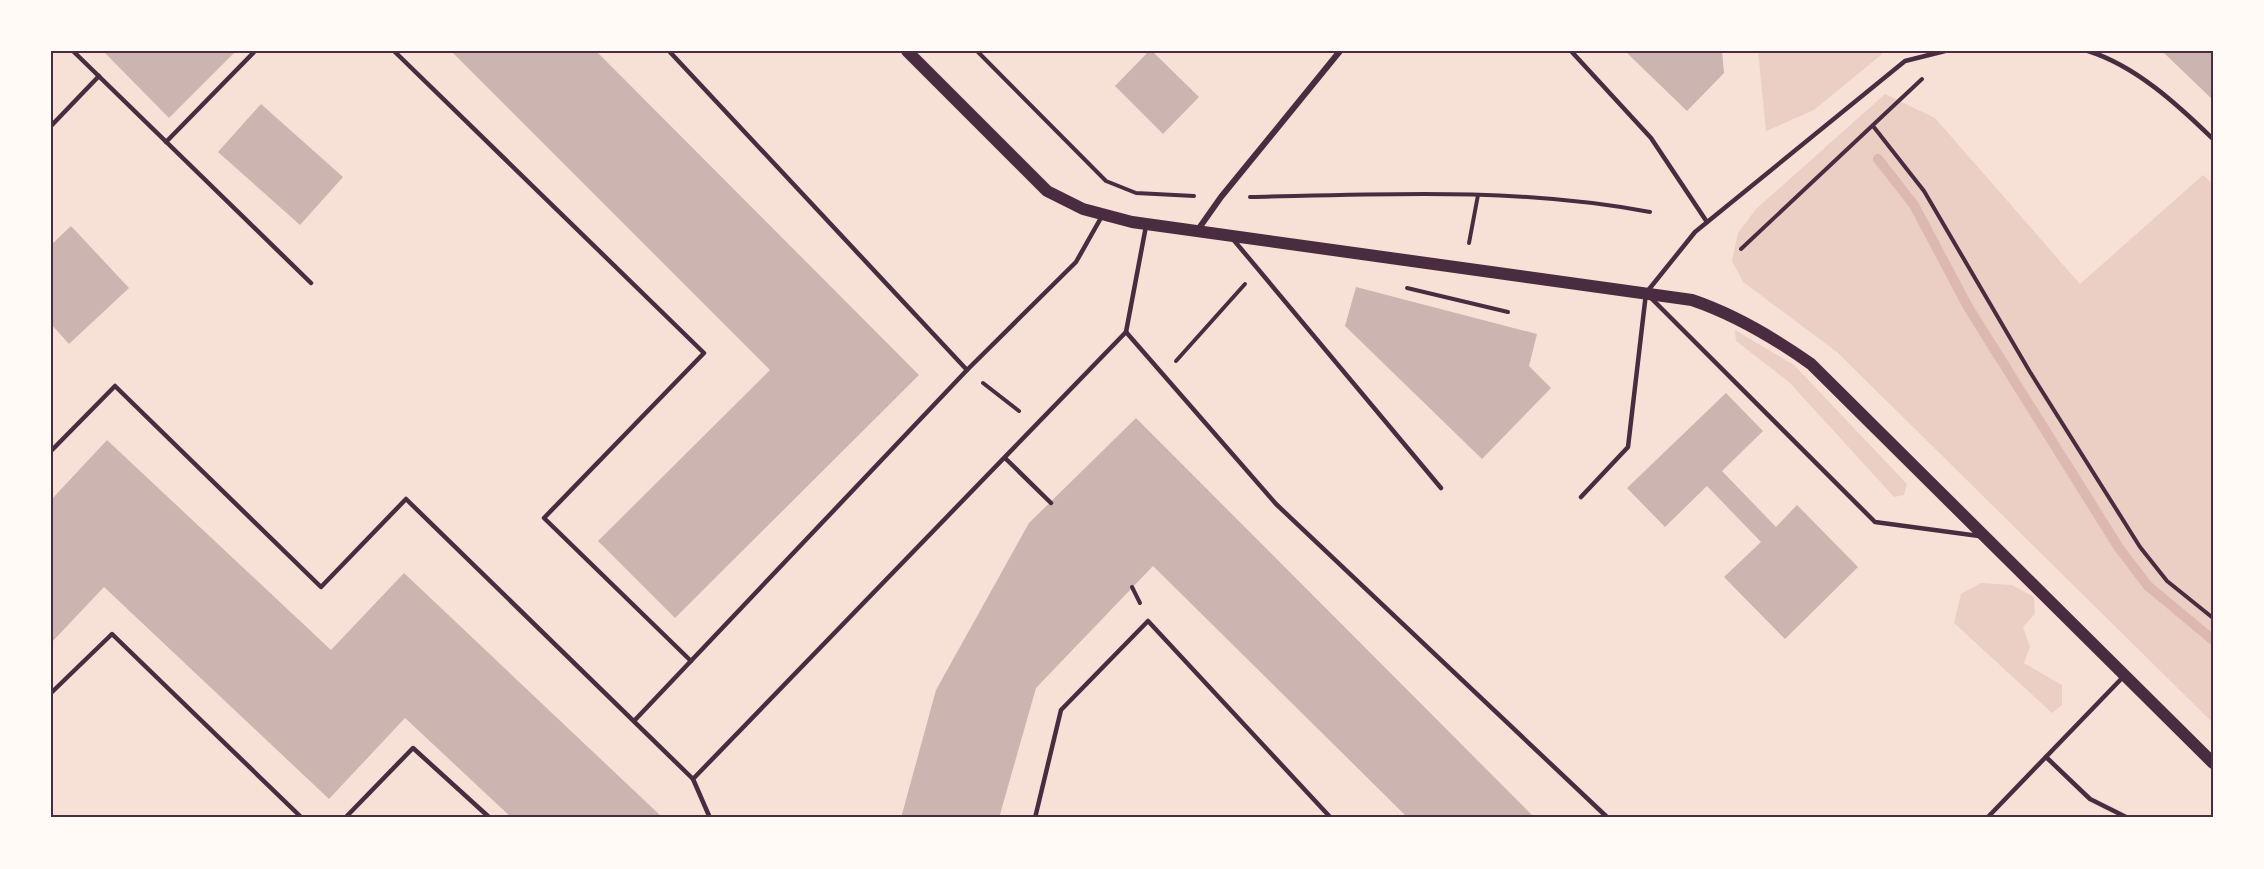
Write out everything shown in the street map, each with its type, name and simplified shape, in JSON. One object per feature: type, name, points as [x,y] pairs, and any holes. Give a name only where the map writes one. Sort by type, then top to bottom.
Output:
[{"type":"main road","points":[[907,51],[1047,191],[1102,216],[1692,300],[1719,309],[1779,341],[1811,364],[2213,763]]},
{"type":"street","points":[[1197,231],[1221,197],[1340,51]]},
{"type":"lane","points":[[73,51],[311,283]]},
{"type":"lane","points":[[166,142],[255,51]]},
{"type":"lane","points":[[394,51],[704,353],[544,518],[691,661]]},
{"type":"lane","points":[[669,51],[967,370]]},
{"type":"lane","points":[[1571,51],[1651,138],[1707,222]]},
{"type":"lane","points":[[1581,497],[1628,447],[1646,293],[1695,232],[1905,61],[1945,51]]},
{"type":"lane","points":[[2088,51],[2099,54],[2141,78],[2187,114],[2213,139]]},
{"type":"lane","points":[[51,126],[99,76]]},
{"type":"lane","points":[[634,722],[967,370],[1077,262],[1102,216]]},
{"type":"lane","points":[[693,779],[1126,332],[1147,224]]},
{"type":"lane","points":[[1230,236],[1441,488]]},
{"type":"lane","points":[[1646,293],[1875,522],[1984,536]]},
{"type":"lane","points":[[1126,332],[1276,504],[1608,818]]},
{"type":"lane","points":[[51,451],[115,386],[321,587],[406,499],[693,779],[710,818]]},
{"type":"lane","points":[[1005,458],[1051,503]]},
{"type":"lane","points":[[1035,818],[1061,710],[1148,621],[1331,818]]},
{"type":"lane","points":[[51,693],[112,634],[302,818]]},
{"type":"lane","points":[[1987,818],[2124,676]]},
{"type":"lane","points":[[345,818],[413,748],[490,818]]},
{"type":"lane","points":[[2046,757],[2090,799],[2128,818]]},
{"type":"path","points":[[977,51],[1106,181],[1136,193],[1221,197],[1340,194],[1519,195],[1598,202],[1650,212]]},
{"type":"path","points":[[1741,249],[1923,78]]},
{"type":"path","points":[[1873,126],[1924,191],[2030,372],[2140,547],[2167,581],[2213,618]]},
{"type":"path","points":[[1469,243],[1478,195]]},
{"type":"path","points":[[1460,300],[1508,312]]},
{"type":"path","points":[[967,370],[1036,425]]},
{"type":"shaded area","points":[[1758,51],[1882,51],[1881,55],[1814,110],[1766,131]]},
{"type":"shaded area","points":[[1885,94],[1935,118],[2080,284],[2203,175],[2213,184],[2213,723],[1837,352],[1743,282],[1732,261],[1738,233],[1756,209]]},
{"type":"shaded area","points":[[1735,330],[1794,365],[1907,484],[1904,495],[1894,497],[1789,382],[1736,341]]},
{"type":"shaded area","points":[[1981,583],[2012,585],[2034,597],[2035,614],[2023,627],[2030,647],[2024,663],[2062,685],[2062,705],[2052,713],[1954,623],[1961,594]]},
{"type":"building","points":[[103,51],[236,51],[169,118]]},
{"type":"building","points":[[451,51],[596,51],[919,375],[675,618],[598,541],[770,370]]},
{"type":"building","points":[[1149,51],[1152,51],[1199,97],[1163,134],[1115,86]]},
{"type":"building","points":[[1625,51],[1722,51],[1724,73],[1687,111]]},
{"type":"building","points":[[2162,51],[2213,51],[2213,100]]},
{"type":"building","points":[[261,104],[343,177],[300,225],[218,152]]},
{"type":"building","points":[[71,226],[129,288],[69,344],[51,324],[51,245]]},
{"type":"building","points":[[1356,287],[1537,334],[1529,366],[1551,388],[1482,459],[1345,326]]},
{"type":"building","points":[[1726,393],[1763,431],[1722,471],[1776,527],[1797,505],[1858,567],[1785,639],[1724,577],[1761,542],[1707,486],[1665,527],[1627,488]]},
{"type":"building","points":[[1136,418],[1535,818],[1408,818],[1153,566],[1036,688],[999,818],[901,818],[936,690],[1029,523]]},
{"type":"building","points":[[107,440],[331,650],[404,573],[663,818],[512,818],[405,718],[329,799],[104,587],[51,643],[51,500]]},
{"type":"waterway","points":[[1878,159],[1914,205],[1968,307],[2119,548],[2148,586],[2213,640]]}]
